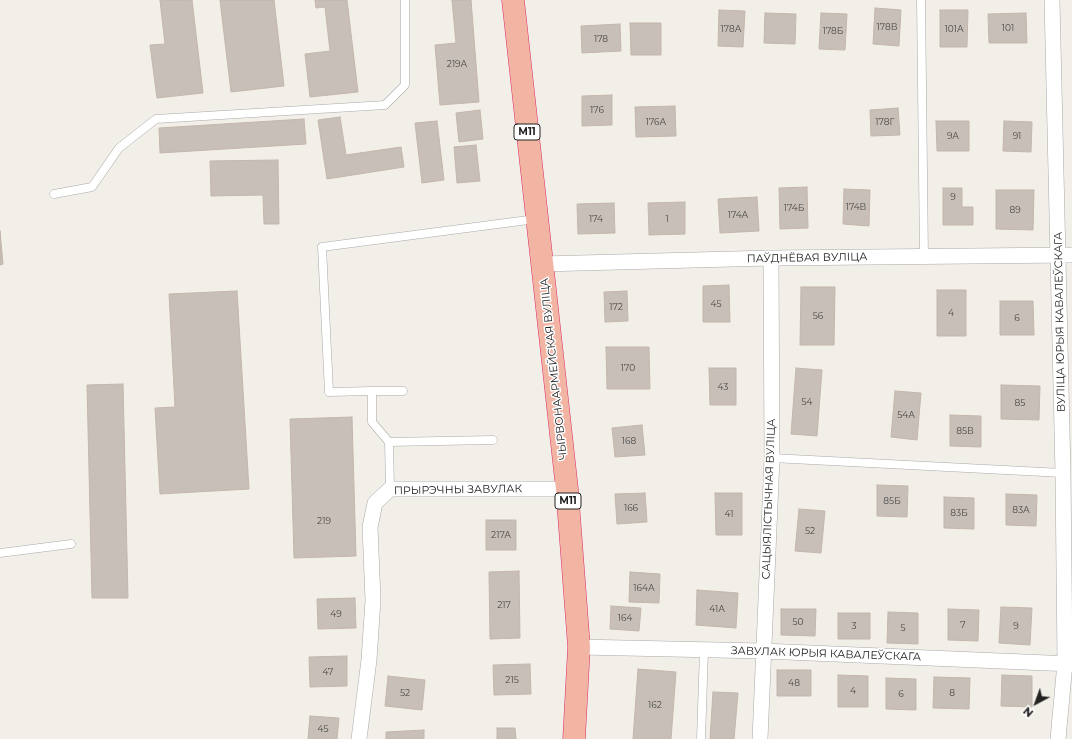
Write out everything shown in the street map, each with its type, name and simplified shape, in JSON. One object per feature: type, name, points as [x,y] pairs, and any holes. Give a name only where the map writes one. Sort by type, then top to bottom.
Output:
[{"type":"highway","name":"ЧЫРВОНААРМЕЙСКАЯ ВУЛІЦА","points":[[513,0],[567,489],[579,647],[574,739]]},
{"type":"street","name":"ВУЛІЦА ЮРЫЯ КАВАЛЕЎСКАГА","points":[[1052,0],[1065,254],[1063,473],[1068,664],[1058,739]]},
{"type":"street","name":"ПАЎДНЁВАЯ ВУЛІЦА","points":[[542,264],[771,258],[1065,254]]},
{"type":"street","name":"САЦЫЯЛІСТЫЧНАЯ ВУЛІЦА","points":[[760,739],[772,458],[771,258]]},
{"type":"street","name":"ПРЫРЭЧНЫ ЗАВУЛАК","points":[[359,739],[369,660],[373,600],[370,527],[375,503],[390,489],[567,489]]},
{"type":"street","name":"ЗАВУЛАК ЮРЫЯ КАВАЛЕЎСКАГА","points":[[579,647],[763,651],[1068,664]]},
{"type":"lane","points":[[54,194],[92,187],[119,148],[156,118],[385,105],[405,85],[405,0]]},
{"type":"lane","points":[[922,0],[924,257]]},
{"type":"lane","points":[[403,391],[329,392],[322,247],[537,219]]},
{"type":"lane","points":[[372,391],[372,422],[390,442],[390,489]]},
{"type":"lane","points":[[390,442],[493,440]]},
{"type":"lane","points":[[772,458],[1063,473]]},
{"type":"lane","points":[[0,553],[71,544]]},
{"type":"lane","points":[[700,739],[704,650]]},
{"type":"building","points":[[160,0],[192,0],[203,93],[157,98],[150,45],[165,44]]},
{"type":"building","points":[[220,0],[274,0],[284,86],[231,92]]},
{"type":"building","points":[[315,0],[347,0],[358,92],[310,97],[305,54],[330,51],[325,7],[316,8]]},
{"type":"building","points":[[452,0],[471,0],[479,102],[440,105],[435,45],[456,43]]},
{"type":"building","points":[[875,8],[901,10],[899,46],[873,44]]},
{"type":"building","points":[[719,10],[745,11],[743,47],[718,46]]},
{"type":"building","points":[[940,10],[968,10],[967,47],[940,47]]},
{"type":"building","points":[[765,13],[796,14],[795,44],[764,43]]},
{"type":"building","points":[[821,13],[847,14],[845,50],[819,49]]},
{"type":"building","points":[[1026,13],[1027,43],[989,43],[988,14]]},
{"type":"building","points":[[630,23],[661,23],[661,55],[631,55]]},
{"type":"building","points":[[620,24],[621,51],[582,53],[581,26]]},
{"type":"building","points":[[612,95],[612,125],[582,126],[582,96]]},
{"type":"building","points":[[675,106],[676,136],[636,137],[635,107]]},
{"type":"building","points":[[898,108],[900,135],[871,136],[870,110]]},
{"type":"building","points":[[480,110],[483,139],[459,142],[456,113]]},
{"type":"building","points":[[340,117],[346,155],[401,147],[404,167],[327,179],[318,120]]},
{"type":"building","points":[[304,119],[306,144],[160,153],[159,128]]},
{"type":"building","points":[[437,121],[444,180],[422,183],[415,123]]},
{"type":"building","points":[[936,121],[969,121],[969,151],[937,151]]},
{"type":"building","points":[[1004,121],[1032,122],[1031,152],[1003,151]]},
{"type":"building","points":[[476,145],[480,181],[457,183],[454,147]]},
{"type":"building","points":[[278,160],[279,224],[264,224],[263,195],[211,196],[210,161]]},
{"type":"building","points":[[807,187],[808,228],[780,229],[779,188]]},
{"type":"building","points":[[943,188],[962,188],[962,207],[973,207],[973,225],[943,225]]},
{"type":"building","points":[[844,189],[870,190],[869,226],[843,224]]},
{"type":"building","points":[[996,190],[1034,190],[1033,230],[996,229]]},
{"type":"building","points":[[757,197],[759,231],[720,233],[718,199]]},
{"type":"building","points":[[685,202],[685,234],[649,235],[648,203]]},
{"type":"building","points":[[614,203],[615,233],[578,234],[577,204]]},
{"type":"building","points":[[0,231],[3,264],[0,265]]},
{"type":"building","points":[[729,285],[730,322],[703,322],[703,286]]},
{"type":"building","points":[[801,287],[835,287],[834,345],[800,345]]},
{"type":"building","points":[[937,290],[966,290],[966,336],[937,336]]},
{"type":"building","points":[[237,291],[249,489],[160,494],[155,408],[175,407],[169,294]]},
{"type":"building","points":[[627,291],[628,321],[605,322],[604,292]]},
{"type":"building","points":[[1000,301],[1033,301],[1034,335],[1000,335]]},
{"type":"building","points":[[606,347],[649,347],[650,389],[607,389]]},
{"type":"building","points":[[709,368],[736,368],[736,405],[710,405]]},
{"type":"building","points":[[796,368],[822,370],[817,436],[791,434]]},
{"type":"building","points":[[123,384],[128,598],[92,598],[87,385]]},
{"type":"building","points":[[1001,385],[1040,386],[1039,420],[1001,419]]},
{"type":"building","points":[[895,391],[921,393],[917,440],[891,437]]},
{"type":"building","points":[[950,415],[981,416],[981,447],[950,446]]},
{"type":"building","points":[[352,417],[356,556],[294,558],[290,419]]},
{"type":"building","points":[[642,425],[645,455],[615,457],[612,428]]},
{"type":"building","points":[[877,485],[908,486],[907,517],[877,516]]},
{"type":"building","points":[[645,493],[647,522],[617,524],[615,494]]},
{"type":"building","points":[[715,493],[742,493],[742,535],[716,535]]},
{"type":"building","points":[[1006,494],[1037,495],[1036,526],[1006,525]]},
{"type":"building","points":[[944,497],[974,498],[974,529],[944,528]]},
{"type":"building","points":[[799,509],[825,511],[821,553],[795,551]]},
{"type":"building","points":[[486,520],[516,520],[516,550],[486,550]]},
{"type":"building","points":[[519,571],[520,638],[490,639],[489,572]]},
{"type":"building","points":[[630,572],[660,574],[659,603],[629,602]]},
{"type":"building","points":[[697,590],[738,593],[736,628],[696,625]]},
{"type":"building","points":[[355,598],[356,628],[318,629],[317,599]]},
{"type":"building","points":[[611,606],[641,608],[639,631],[610,629]]},
{"type":"building","points":[[1001,607],[1032,608],[1030,645],[999,643]]},
{"type":"building","points":[[781,609],[816,609],[815,636],[781,635]]},
{"type":"building","points":[[948,609],[979,610],[978,641],[948,640]]},
{"type":"building","points":[[888,612],[918,613],[918,644],[887,643]]},
{"type":"building","points":[[838,613],[870,613],[870,639],[838,639]]},
{"type":"building","points":[[347,656],[347,686],[310,687],[309,657]]},
{"type":"building","points":[[530,664],[531,694],[494,695],[493,665]]},
{"type":"building","points":[[638,669],[676,672],[671,739],[633,739]]},
{"type":"building","points":[[777,670],[811,670],[811,696],[777,696]]},
{"type":"building","points":[[838,675],[868,676],[868,707],[838,707]]},
{"type":"building","points":[[1002,675],[1032,676],[1032,707],[1001,706]]},
{"type":"building","points":[[388,676],[425,680],[422,710],[385,706]]},
{"type":"building","points":[[934,677],[970,678],[969,709],[933,708]]},
{"type":"building","points":[[886,678],[916,679],[916,710],[886,709]]},
{"type":"building","points":[[713,692],[738,693],[734,739],[710,739]]},
{"type":"building","points":[[310,716],[339,718],[337,739],[308,739]]},
{"type":"building","points":[[497,728],[515,728],[516,739],[497,739]]},
{"type":"building","points":[[424,730],[424,739],[386,739],[386,732]]}]
